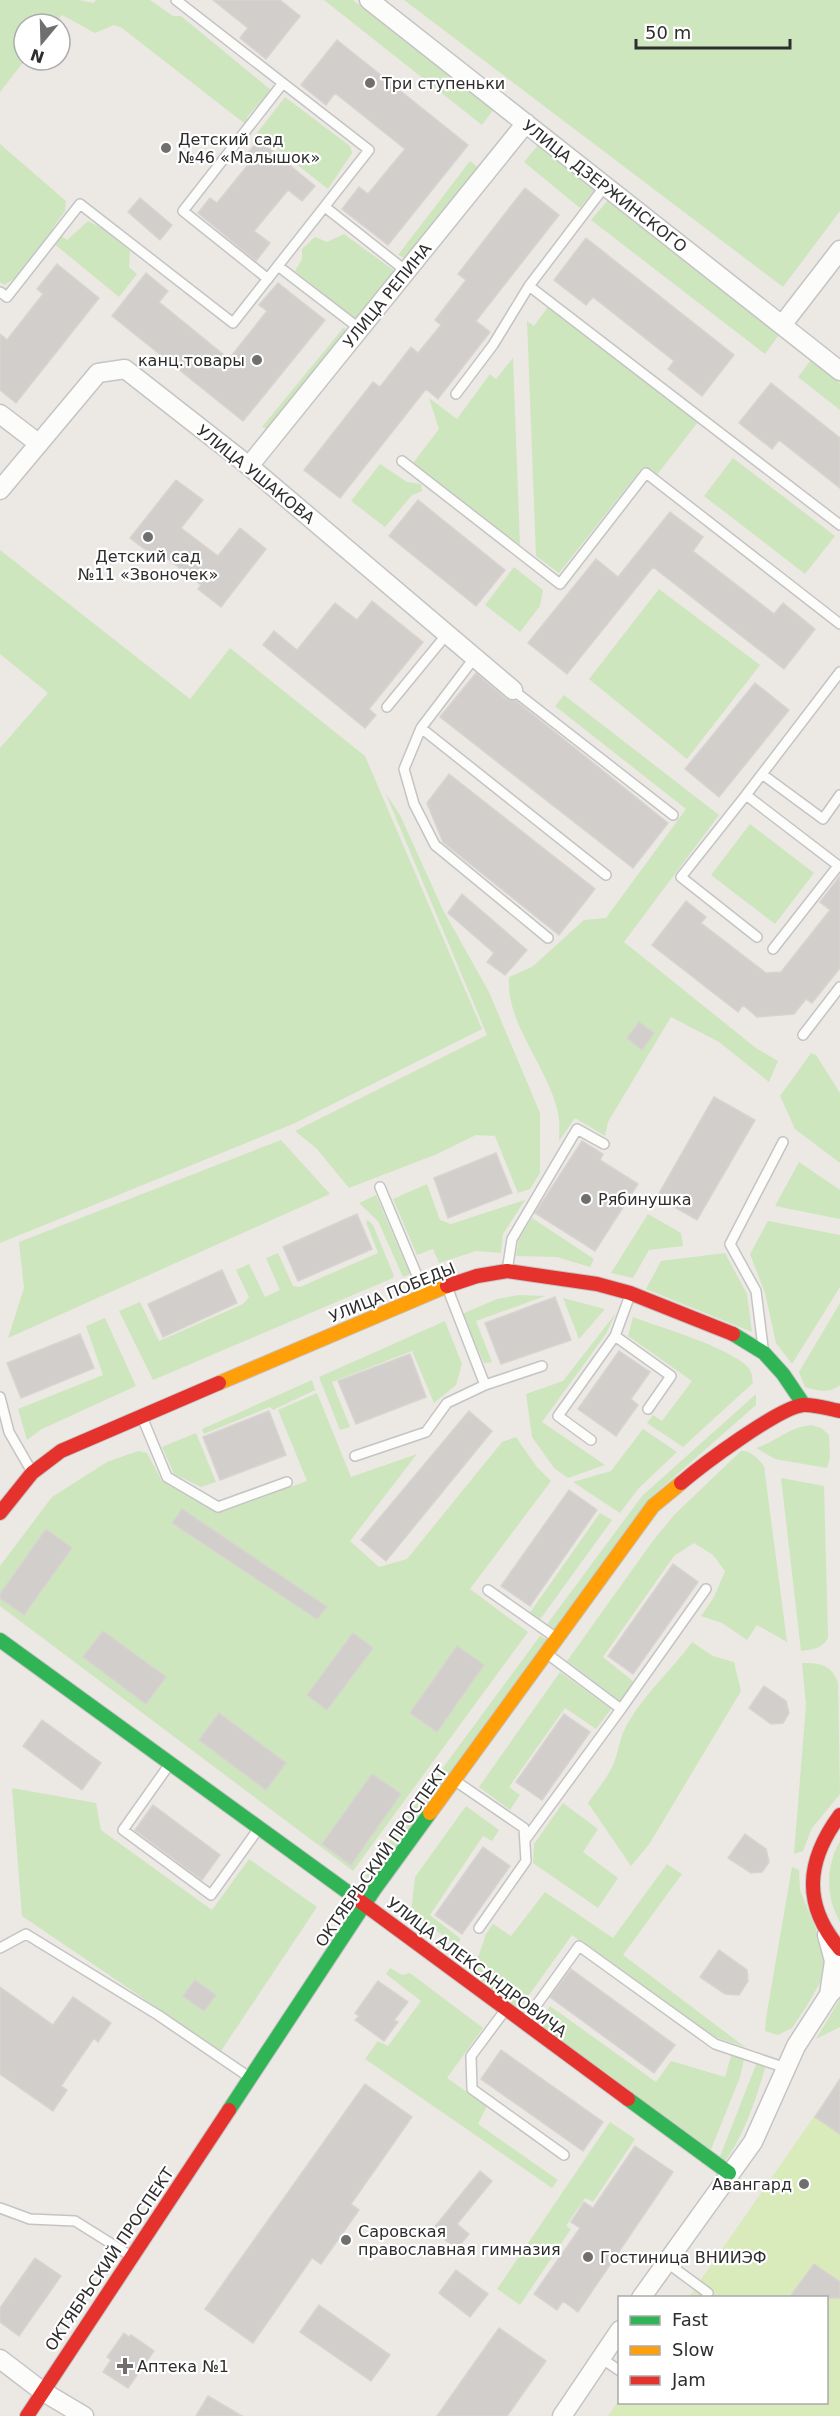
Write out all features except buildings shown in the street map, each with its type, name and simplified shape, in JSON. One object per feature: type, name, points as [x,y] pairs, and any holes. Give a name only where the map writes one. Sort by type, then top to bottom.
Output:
[{"type":"street","name":"УЛИЦА ДЗЕРЖИНСКОГО","points":[[369,0],[840,371]]},
{"type":"street","name":"УЛИЦА РЕПИНА","points":[[249,466],[525,123]]},
{"type":"street","points":[[782,325],[840,250]]},
{"type":"street","name":"УЛИЦА УШАКОВА","points":[[0,490],[98,373],[125,369],[249,466],[513,690]]},
{"type":"street","points":[[0,414],[38,443]]},
{"type":"street","name":"УЛИЦА ПОБЕДЫ","points":[[0,1513],[32,1473],[61,1451],[142,1414],[425,1294],[477,1276],[507,1271],[597,1284],[630,1293],[726,1330],[764,1353],[783,1374],[804,1405]]},
{"type":"street","points":[[804,1405],[840,1411]]},
{"type":"street","name":"ОКТЯБРЬСКИЙ ПРОСПЕКТ","points":[[27,2416],[364,1904],[653,1506],[711,1459],[786,1410],[804,1405]]},
{"type":"street","name":"УЛИЦА АЛЕКСАНДРОВИЧА","points":[[0,1640],[729,2173]]},
{"type":"street","points":[[642,2296],[665,2261],[753,2142],[796,2046],[835,1989],[834,1961],[826,1932],[816,1912],[812,1890],[812,1869],[818,1848],[828,1828],[840,1815]]},
{"type":"street","points":[[826,1932],[840,1948]]},
{"type":"street","points":[[562,2416],[618,2333]]},
{"type":"street","points":[[0,2359],[42,2391],[84,2416]]},
{"type":"lane","points":[[0,292],[7,297],[80,204],[233,323],[369,150],[176,0]]},
{"type":"lane","points":[[268,279],[183,211],[283,83]]},
{"type":"lane","points":[[456,394],[493,345],[529,286],[605,186]]},
{"type":"lane","points":[[324,207],[406,271]]},
{"type":"lane","points":[[278,266],[360,329]]},
{"type":"lane","points":[[529,286],[840,525]]},
{"type":"lane","points":[[402,461],[560,584],[646,473],[840,624]]},
{"type":"lane","points":[[387,707],[447,634]]},
{"type":"lane","points":[[475,657],[421,728],[404,769],[414,804],[435,846],[548,938]]},
{"type":"lane","points":[[758,937],[681,877],[838,678]]},
{"type":"lane","points":[[513,690],[673,815]]},
{"type":"lane","points":[[421,728],[606,875]]},
{"type":"lane","points":[[762,774],[823,819],[840,795]]},
{"type":"lane","points":[[746,795],[839,866],[773,949]]},
{"type":"lane","points":[[803,1035],[840,987]]},
{"type":"lane","points":[[507,1271],[512,1239],[577,1129],[604,1144]]},
{"type":"lane","points":[[764,1353],[756,1291],[730,1244],[783,1142]]},
{"type":"lane","points":[[380,1187],[425,1294]]},
{"type":"lane","points":[[447,1287],[485,1385]]},
{"type":"lane","points":[[591,1440],[558,1416],[615,1336],[630,1293]]},
{"type":"lane","points":[[615,1336],[671,1376],[648,1409]]},
{"type":"lane","points":[[355,1456],[426,1432],[447,1403],[485,1385],[542,1366]]},
{"type":"lane","points":[[0,1397],[9,1432],[32,1473]]},
{"type":"lane","points":[[142,1414],[167,1478],[218,1507],[287,1482]]},
{"type":"lane","points":[[525,1840],[706,1589]]},
{"type":"lane","points":[[488,1590],[557,1638]]},
{"type":"lane","points":[[546,1653],[621,1709]]},
{"type":"lane","points":[[171,1763],[123,1830],[212,1895],[259,1828]]},
{"type":"lane","points":[[454,1780],[524,1828],[526,1861],[479,1928]]},
{"type":"lane","points":[[0,1948],[26,1934],[158,2015],[249,2077]]},
{"type":"lane","points":[[524,2022],[579,1946],[715,2044],[786,2068]]},
{"type":"lane","points":[[506,2009],[471,2056],[472,2089],[564,2155]]},
{"type":"lane","points":[[0,2208],[30,2218],[75,2221],[131,2256]]},
{"type":"lane","points":[[665,2261],[708,2293],[706,2296]]},
{"type":"lane","points":[[601,2358],[618,2370]]},
{"type":"green space","points":[[0,0],[79,0],[93,3],[96,0],[150,0],[173,16],[181,16],[271,90],[247,117],[249,127],[122,28],[114,25],[95,33],[72,20],[72,12],[12,12],[12,72],[16,72],[0,92]]},
{"type":"green space","points":[[324,0],[353,0],[493,110],[482,125]]},
{"type":"green space","points":[[404,0],[840,0],[840,211],[783,287]]},
{"type":"green space","points":[[285,97],[350,146],[352,153],[328,189],[257,133]]},
{"type":"green space","points":[[0,144],[66,201],[65,211],[52,229],[67,240],[88,221],[102,228],[130,251],[129,267],[137,274],[119,297],[47,238],[14,279],[4,285],[0,282]]},
{"type":"green space","points":[[538,145],[594,190],[580,208],[524,162]]},
{"type":"green space","points":[[470,161],[480,169],[409,260],[398,255]]},
{"type":"green space","points":[[608,200],[779,335],[765,354],[591,220]]},
{"type":"green space","points":[[344,234],[396,272],[358,321],[295,271],[302,259],[302,249],[315,237],[327,242]]},
{"type":"green space","points":[[548,307],[698,422],[656,476],[643,467],[559,573],[536,556],[527,321],[534,326]]},
{"type":"green space","points":[[344,327],[347,334],[272,430],[262,427]]},
{"type":"green space","points":[[513,358],[520,546],[413,463],[439,429],[429,398],[457,419],[490,374],[496,379]]},
{"type":"green space","points":[[811,360],[840,383],[840,410],[798,377]]},
{"type":"green space","points":[[733,458],[835,536],[805,574],[704,496]]},
{"type":"green space","points":[[380,464],[407,482],[421,484],[422,491],[412,495],[385,527],[351,501]]},
{"type":"green space","points":[[0,550],[190,699],[230,648],[365,756],[482,1029],[293,1124],[0,1243],[0,748],[48,693],[0,654]]},
{"type":"green space","points":[[514,567],[543,590],[540,606],[520,632],[485,605]]},
{"type":"green space","points":[[659,589],[760,665],[687,759],[589,679]]},
{"type":"green space","points":[[564,695],[719,815],[624,942],[756,1048],[778,1061],[769,1082],[719,1042],[671,1017],[608,1122],[605,1136],[575,1118],[559,1141],[559,1116],[553,1096],[520,1028],[510,994],[509,977],[532,967],[584,920],[606,918],[686,809],[555,706]]},
{"type":"green space","points":[[385,792],[400,815],[443,910],[489,992],[540,1113],[540,1173],[530,1189],[518,1193],[495,1136],[476,1135],[437,1154],[349,1188],[316,1148],[295,1131],[487,1035]]},
{"type":"green space","points":[[750,824],[814,873],[775,924],[711,875]]},
{"type":"green space","points":[[811,1053],[816,1055],[840,1093],[840,1163],[795,1129],[780,1096]]},
{"type":"green space","points":[[281,1140],[330,1194],[8,1338],[24,1288],[19,1242]]},
{"type":"green space","points":[[799,1162],[840,1190],[840,1219],[775,1206]]},
{"type":"green space","points":[[427,1184],[440,1220],[451,1224],[525,1200],[503,1234],[501,1253],[476,1251],[439,1263],[433,1249],[417,1255],[393,1199]]},
{"type":"green space","points":[[376,1195],[410,1274],[403,1277],[378,1221],[359,1203]]},
{"type":"green space","points":[[648,1214],[681,1233],[683,1246],[649,1250],[633,1278],[611,1273]]},
{"type":"green space","points":[[532,1218],[594,1259],[590,1267],[557,1257],[516,1256],[519,1238]]},
{"type":"green space","points":[[368,1220],[373,1225],[393,1278],[153,1380],[119,1311],[140,1302],[159,1341],[243,1304],[249,1297],[236,1270],[249,1264],[265,1297],[280,1290],[266,1258],[278,1253],[293,1286],[300,1287],[378,1253],[366,1222]]},
{"type":"green space","points":[[768,1221],[840,1235],[840,1287],[792,1364],[776,1343],[765,1293],[750,1254]]},
{"type":"green space","points":[[725,1253],[747,1294],[752,1332],[646,1289],[661,1261]]},
{"type":"green space","points":[[519,1295],[545,1296],[476,1321],[492,1362],[484,1363],[462,1314],[497,1299]]},
{"type":"green space","points":[[563,1298],[605,1309],[579,1339]]},
{"type":"green space","points":[[840,1303],[840,1385],[827,1391],[805,1387],[799,1372]]},
{"type":"green space","points":[[616,1313],[606,1334],[542,1422],[605,1465],[568,1478],[554,1468],[532,1437],[526,1394],[563,1381]]},
{"type":"green space","points":[[633,1317],[724,1351],[747,1366],[751,1372],[753,1383],[683,1447],[647,1423],[653,1415],[662,1421],[692,1381],[628,1336]]},
{"type":"green space","points":[[105,1318],[136,1386],[42,1429],[27,1440],[18,1409],[103,1375],[86,1326]]},
{"type":"green space","points":[[445,1321],[462,1364],[456,1385],[434,1403],[412,1351],[332,1382],[350,1427],[340,1430],[319,1377]]},
{"type":"green space","points":[[312,1380],[315,1390],[273,1410],[270,1407],[204,1434],[202,1429]]},
{"type":"green space","points":[[317,1393],[351,1477],[417,1454],[350,1541],[379,1567],[407,1559],[502,1442],[516,1437],[536,1466],[551,1481],[470,1589],[528,1632],[353,1871],[0,1606],[0,1566],[52,1497],[107,1462],[138,1451],[147,1453],[162,1481],[218,1513],[307,1481],[278,1410]]},
{"type":"green space","points":[[756,1394],[756,1405],[649,1499],[552,1632],[545,1627],[642,1496]]},
{"type":"green space","points":[[811,1425],[821,1428],[829,1435],[830,1457],[827,1468],[775,1459],[756,1448],[803,1426]]},
{"type":"green space","points":[[643,1429],[677,1452],[638,1489],[620,1513],[573,1482],[611,1471]]},
{"type":"green space","points":[[196,1433],[216,1482],[201,1487],[174,1474],[162,1447]]},
{"type":"green space","points":[[741,1451],[754,1455],[764,1466],[787,1642],[757,1625],[747,1640],[722,1623],[701,1616],[714,1597],[725,1571],[713,1555],[694,1543],[674,1556],[603,1657],[634,1682],[620,1701],[567,1661],[674,1515]]},
{"type":"green space","points":[[781,1478],[824,1486],[828,1638],[820,1646],[801,1651]]},
{"type":"green space","points":[[600,1513],[612,1520],[539,1621],[529,1614]]},
{"type":"green space","points":[[540,1636],[548,1640],[372,1881],[364,1875]]},
{"type":"green space","points":[[692,1642],[713,1656],[734,1662],[741,1691],[650,1843],[631,1866],[588,1803],[612,1768],[623,1732],[635,1712]]},
{"type":"green space","points":[[802,1663],[825,1666],[833,1672],[838,1683],[840,1794],[812,1828],[803,1851],[794,1854],[806,1705]]},
{"type":"green space","points":[[560,1672],[611,1709],[596,1729],[565,1708],[509,1787],[520,1795],[510,1810],[479,1787]]},
{"type":"green space","points":[[12,1788],[96,1803],[101,1830],[212,1910],[249,1859],[317,1907],[221,2051],[22,1916]]},
{"type":"green space","points":[[563,1803],[598,1829],[583,1852],[618,1878],[598,1908],[533,1863],[534,1844]]},
{"type":"green space","points":[[466,1806],[499,1830],[492,1841],[483,1836],[430,1915],[461,1939],[456,1945],[411,1912],[415,1877]]},
{"type":"green space","points":[[840,1841],[840,1922],[832,1902],[829,1881],[832,1861]]},
{"type":"green space","points":[[667,1864],[682,1874],[623,1955],[745,2047],[715,2037],[572,1935],[519,2009],[472,1975],[486,1934],[493,1924],[511,1936],[545,1892],[613,1938]]},
{"type":"green space","points":[[792,1867],[799,1870],[800,1890],[821,1942],[825,1961],[820,1983],[806,2007],[792,2028],[778,2035],[765,2031],[766,2018]]},
{"type":"green space","points":[[390,1968],[402,1975],[410,1973],[483,2028],[447,2078],[487,2106],[478,2124],[558,2180],[552,2188],[365,2059],[378,2041],[388,2046],[421,2001],[386,1974]]},
{"type":"green space","points":[[840,1999],[840,2027],[816,2039]]},
{"type":"green space","points":[[550,2006],[656,2082],[671,2061],[725,2077],[731,2056],[744,2059],[740,2077],[710,2152],[536,2026]]},
{"type":"green space","points":[[757,2062],[766,2065],[758,2091],[744,2128],[724,2163],[719,2159]]},
{"type":"green space","name":"Авангард","points":[[840,2079],[840,2416],[608,2416],[618,2401],[618,2404],[828,2404],[828,2296],[690,2296]]},
{"type":"green space","points":[[610,2122],[635,2139],[593,2202],[585,2198],[566,2226],[571,2229],[520,2305],[497,2289]]},
{"type":"traffic: fast","points":[[733,1334],[764,1353],[783,1374],[804,1405]]},
{"type":"traffic: fast","points":[[0,1640],[353,1896]]},
{"type":"traffic: fast","points":[[229,2110],[374,1890],[430,1813]]},
{"type":"traffic: fast","points":[[628,2099],[729,2173]]},
{"type":"traffic: slow","points":[[219,1383],[447,1286]]},
{"type":"traffic: slow","points":[[430,1813],[653,1506],[681,1483]]},
{"type":"traffic: jam","points":[[447,1286],[477,1276],[507,1271],[597,1284],[630,1293],[733,1334]]},
{"type":"traffic: jam","points":[[0,1513],[32,1473],[61,1451],[219,1383]]},
{"type":"traffic: jam","points":[[681,1483],[740,1438],[791,1408],[807,1405],[840,1411]]},
{"type":"traffic: jam","points":[[840,1815],[820,1849],[813,1882],[814,1899],[819,1916],[840,1949]]},
{"type":"traffic: jam","points":[[353,1896],[628,2099]]},
{"type":"traffic: jam","points":[[27,2416],[229,2110]]},
{"type":"place","name":"Три ступеньки","points":[[370,83]]},
{"type":"place","name":"Детский сад №46 «Малышок»","points":[[166,148]]},
{"type":"place","name":"канц.товары","points":[[257,360]]},
{"type":"place","name":"Детский сад №11 «Звоночек»","points":[[148,537]]},
{"type":"place","name":"Рябинушка","points":[[586,1199]]},
{"type":"place","name":"Авангард","points":[[804,2184]]},
{"type":"place","name":"Саровская православная гимназия","points":[[346,2240]]},
{"type":"place","name":"Гостиница ВНИИЭФ","points":[[588,2257]]},
{"type":"place","name":"Аптека №1","points":[[125,2366]]}]
